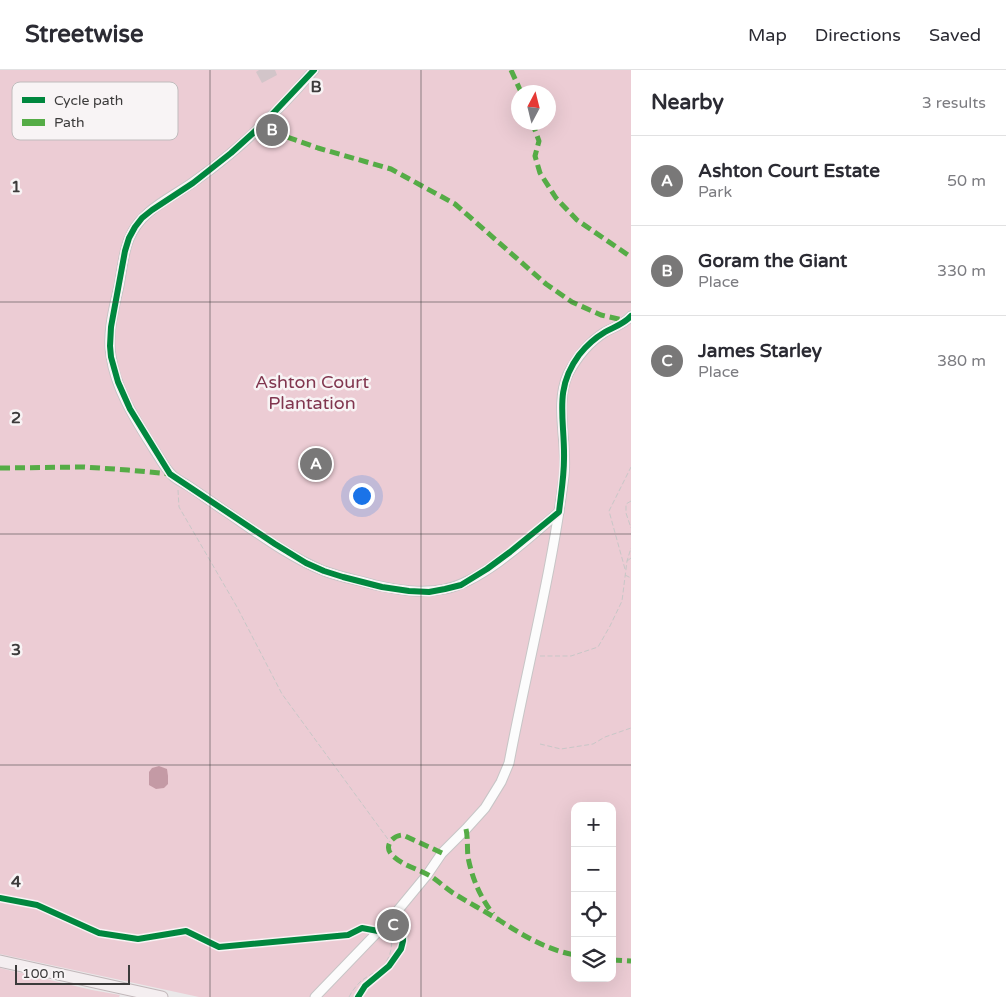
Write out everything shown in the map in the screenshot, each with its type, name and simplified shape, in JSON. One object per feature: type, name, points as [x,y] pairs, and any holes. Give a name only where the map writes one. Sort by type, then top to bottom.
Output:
[{"type":"main road","points":[[0,961],[162,997]]},
{"type":"lane","points":[[314,70],[263,124],[231,153],[193,183],[142,218],[129,238],[111,328],[111,357],[118,382],[130,409],[170,474],[275,544],[324,571],[343,577],[409,591],[430,592],[461,585],[510,552],[558,512]]},
{"type":"lane","points":[[315,997],[394,915],[427,875],[442,853],[486,808],[501,782],[508,763],[545,590],[558,512],[564,474],[562,403],[564,388],[568,375],[579,356],[593,340],[630,318]]},
{"type":"path","points":[[625,572],[609,511],[631,467]]},
{"type":"path","points":[[170,474],[178,484],[179,507],[237,607],[282,694],[390,842]]},
{"type":"path","points":[[631,501],[626,504],[626,512],[631,528]]},
{"type":"path","points":[[530,656],[571,656],[598,647],[622,600],[625,572],[631,548]]},
{"type":"path","points":[[627,561],[631,558]]},
{"type":"path","points":[[625,575],[631,578]]},
{"type":"path","points":[[540,744],[561,749],[593,744],[605,737],[631,728]]},
{"type":"path","points":[[358,997],[365,986],[389,966],[401,950],[403,941],[402,927],[394,915]]},
{"type":"path","points":[[349,997],[362,980],[382,967],[389,957],[392,943],[391,935],[385,924]]},
{"type":"green space","name":"Ashton Court Plantation","points":[[0,70],[631,70],[631,997],[199,997],[0,954]]},
{"type":"green space","points":[[0,968],[120,995],[119,997],[0,997]]},
{"type":"shaded area","points":[[159,766],[167,769],[168,784],[164,788],[156,789],[149,785],[149,772],[152,768]]},
{"type":"building","points":[[259,70],[275,70],[277,75],[262,83],[256,72]]},
{"type":"marked path","points":[[511,70],[518,85]]},
{"type":"marked path","points":[[259,127],[318,148],[391,169],[455,204],[546,284],[572,302],[601,315],[627,321]]},
{"type":"marked path","points":[[535,130],[539,141],[535,156],[540,173],[556,198],[577,220],[631,257]]},
{"type":"marked path","points":[[0,468],[84,467],[170,474]]},
{"type":"marked path","points":[[466,829],[468,857],[472,872],[480,894],[493,914]]},
{"type":"marked path","points":[[442,853],[403,835],[393,839],[389,845],[389,852],[396,859],[432,877],[453,893],[535,941],[571,954]]},
{"type":"marked path","points":[[616,960],[631,961]]},
{"type":"cycle path","points":[[314,70],[263,124],[231,153],[193,183],[142,218],[129,238],[111,327],[111,357],[118,382],[130,409],[170,474],[275,544],[306,563],[324,571],[382,587],[409,591],[429,592],[461,585],[510,552],[559,512],[564,466],[562,405],[566,380],[579,355],[588,345],[601,334],[631,316]]},
{"type":"cycle path","points":[[0,898],[37,905],[99,933],[138,939],[186,931],[219,947],[348,935],[362,928],[378,931]]},
{"type":"cycle path","points":[[358,997],[365,986],[389,966],[401,949],[403,941],[402,927],[394,915]]},
{"type":"place","name":"Goram the Giant","points":[[272,130]]},
{"type":"place","name":"Ashton Court Estate","points":[[316,464]]},
{"type":"place","name":"James Starley","points":[[393,925]]}]
